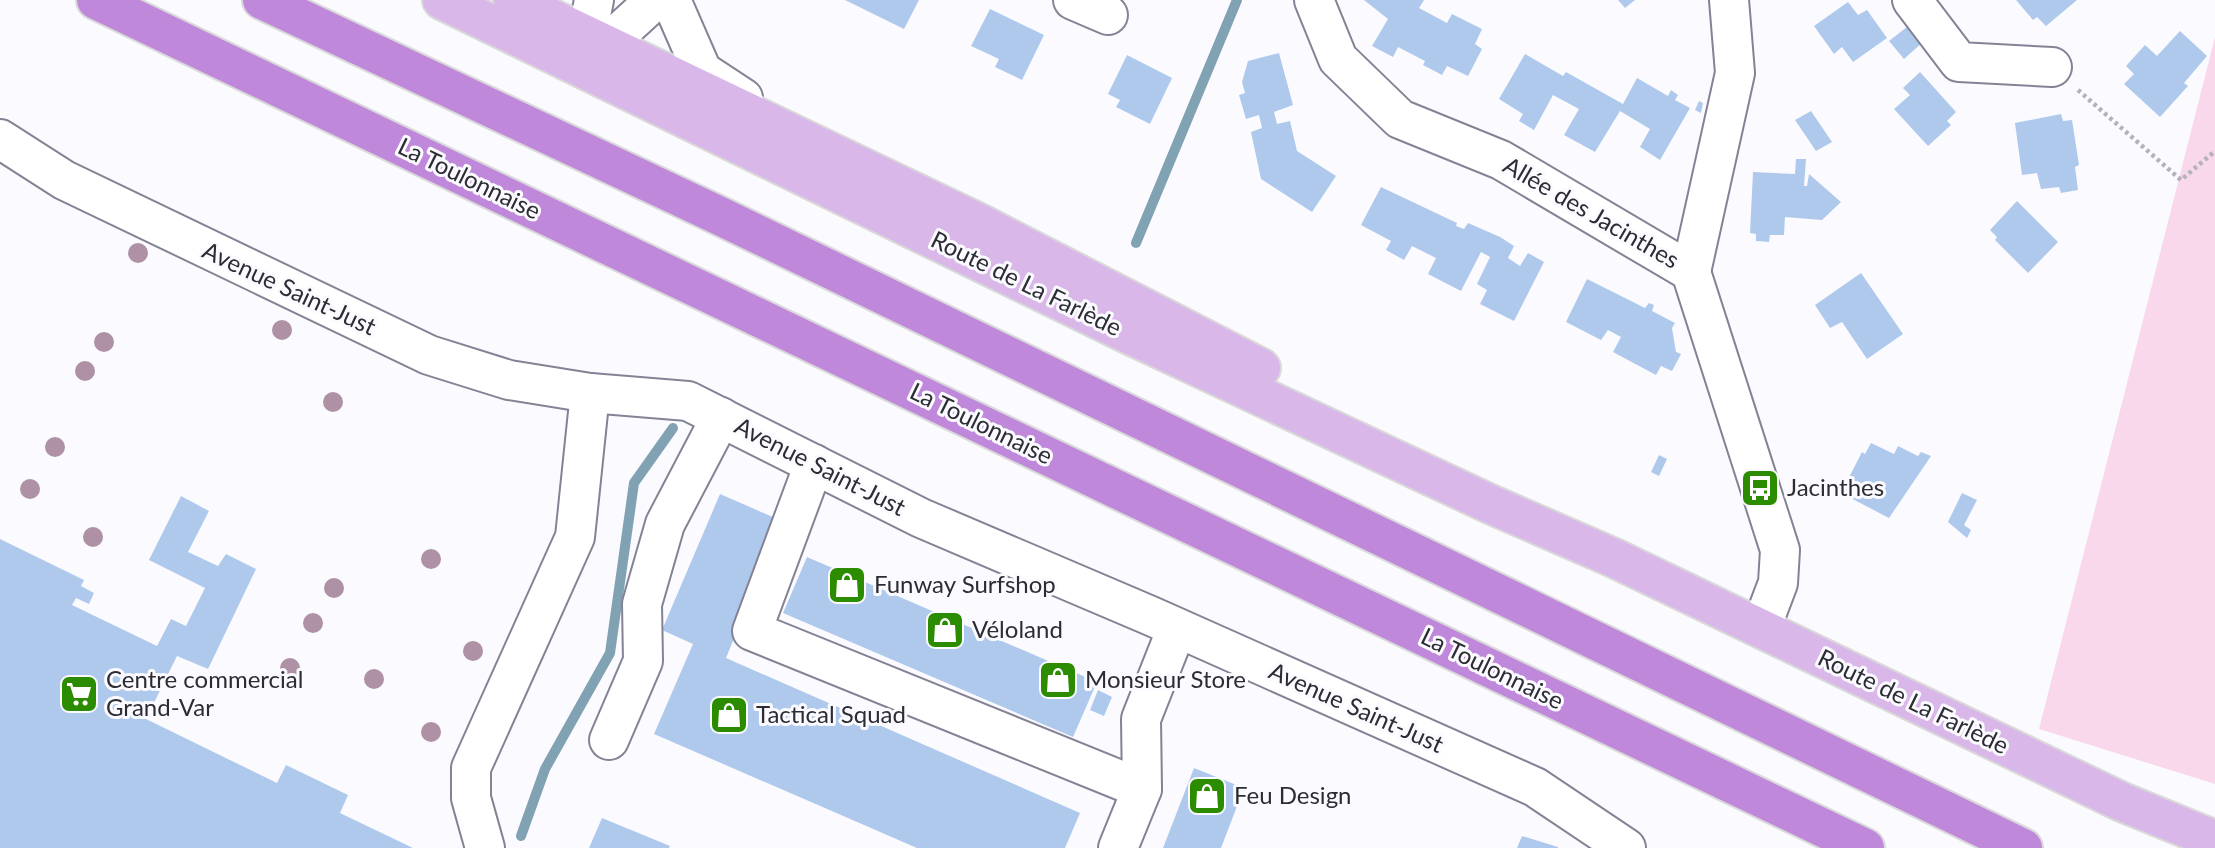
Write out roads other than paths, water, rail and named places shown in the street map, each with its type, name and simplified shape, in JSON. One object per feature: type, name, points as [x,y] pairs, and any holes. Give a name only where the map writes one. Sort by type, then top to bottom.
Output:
[{"type":"highway","name":"La Toulonnaise","points":[[96,0],[1865,848]]},
{"type":"highway","points":[[262,0],[723,217],[2023,848]]},
{"type":"main road","name":"Route de La Farlède","points":[[442,0],[593,37],[1130,335],[1490,504],[1614,558],[2012,751],[2122,802],[2215,839]]},
{"type":"main road","name":"Route de La Farlède","points":[[513,0],[1006,236],[1497,490],[1614,558]]},
{"type":"street","points":[[593,37],[655,0]]},
{"type":"street","points":[[671,0],[702,71],[818,147]]},
{"type":"street","points":[[1073,0],[1108,15]]},
{"type":"street","name":"Allée des Jacinthes","points":[[1314,0],[1338,59],[1399,119],[1501,159],[1691,272],[1780,550],[1777,583],[1762,628]]},
{"type":"street","points":[[1691,272],[1734,73],[1729,0]]},
{"type":"street","points":[[1912,0],[1959,62],[2052,67]]},
{"type":"street","name":"Avenue Saint-Just","points":[[0,139],[64,180],[429,355],[509,380],[590,393],[688,401],[921,519],[1177,628],[1535,788],[1626,848]]},
{"type":"street","points":[[485,848],[471,798],[471,768],[575,537],[590,393]]},
{"type":"street","points":[[609,740],[643,661],[642,604],[665,524],[721,417]]},
{"type":"street","points":[[814,464],[752,631],[1142,789]]},
{"type":"street","points":[[1118,848],[1142,789],[1141,719],[1177,628]]},
{"type":"waterway","points":[[1136,243],[1237,0]]},
{"type":"waterway","points":[[521,836],[545,769],[610,653],[634,483],[673,428]]},
{"type":"place","name":"Jacinthes","points":[[1760,488]]},
{"type":"place","name":"Funway Surfshop","points":[[847,585]]},
{"type":"place","name":"Véloland","points":[[945,630]]},
{"type":"place","name":"Monsieur Store","points":[[1058,680]]},
{"type":"place","name":"Centre commercial Grand-Var","points":[[79,694]]},
{"type":"place","name":"Tactical Squad","points":[[729,715]]},
{"type":"place","name":"Feu Design","points":[[1207,796]]}]
